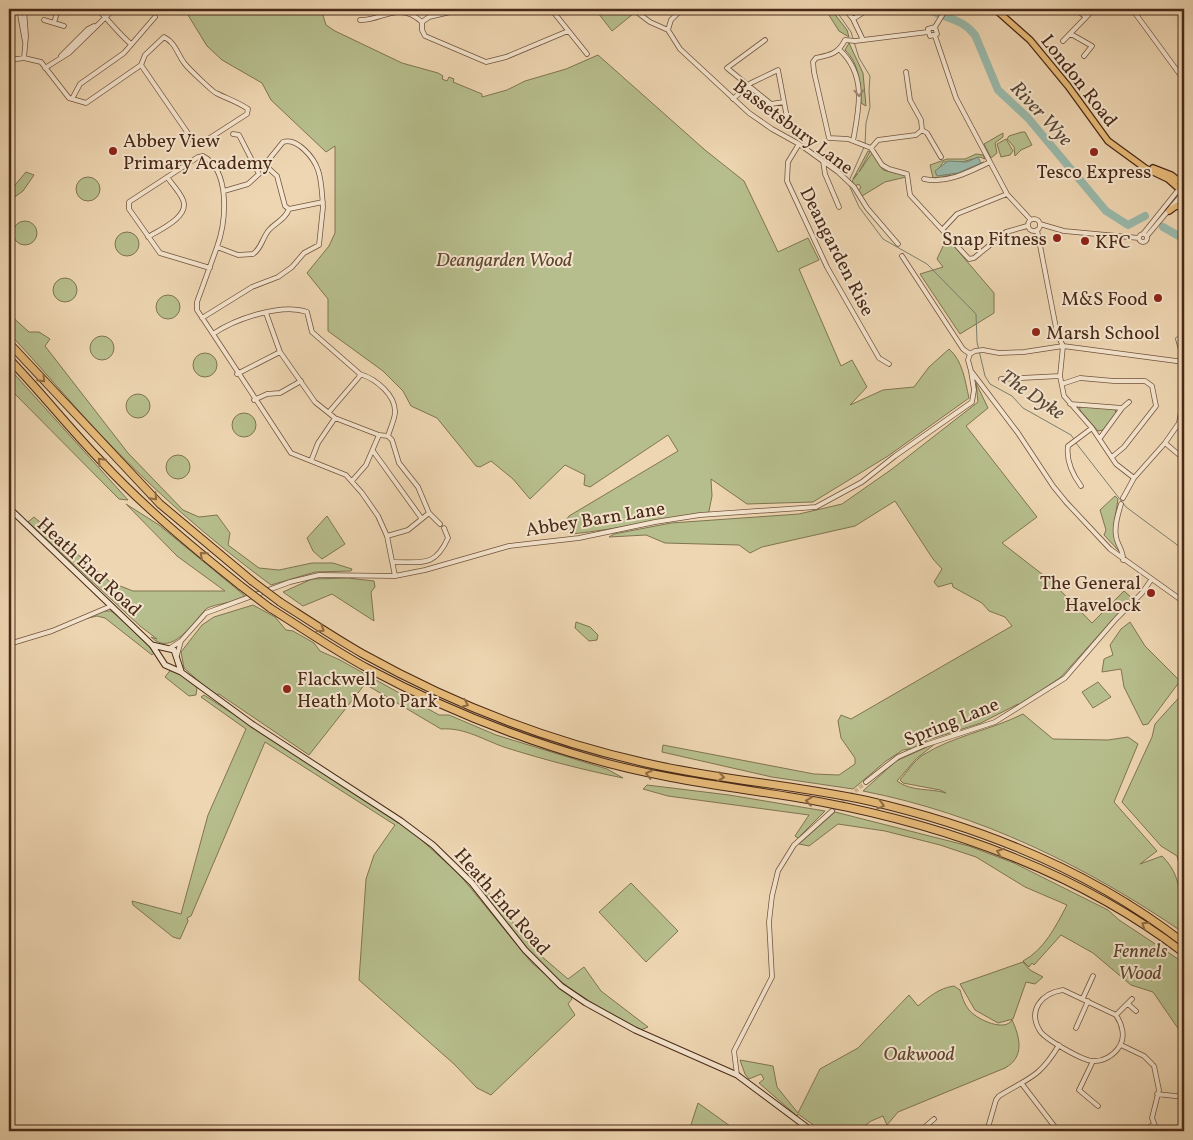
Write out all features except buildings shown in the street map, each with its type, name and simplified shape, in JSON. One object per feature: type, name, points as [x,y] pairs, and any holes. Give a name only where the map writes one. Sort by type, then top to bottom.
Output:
[{"type":"highway","points":[[9,343],[160,504],[252,582],[280,602],[373,659],[463,703],[577,744],[646,764],[869,802],[957,827],[1009,845],[1089,881],[1137,909],[1184,943]]},
{"type":"highway","points":[[9,359],[101,461],[174,532],[270,608],[334,649],[409,689],[454,710],[533,741],[594,760],[676,780],[826,803],[932,830],[1003,853],[1128,914],[1184,953]]},
{"type":"main road","name":"London Road","points":[[995,9],[1030,40],[1068,86],[1108,141],[1144,166],[1183,188]]},
{"type":"main road","points":[[1169,211],[1176,206],[1184,207]]},
{"type":"street","points":[[19,9],[26,44]]},
{"type":"street","points":[[24,9],[26,44],[24,58]]},
{"type":"street","points":[[54,23],[58,9]]},
{"type":"street","points":[[97,9],[106,15],[118,32],[131,44]]},
{"type":"street","points":[[45,68],[69,53],[112,9]]},
{"type":"street","points":[[422,22],[429,17],[463,9]]},
{"type":"street","points":[[551,9],[587,54]]},
{"type":"street","points":[[638,13],[650,22],[668,30],[671,20],[682,9]]},
{"type":"street","points":[[845,9],[853,19],[863,40]]},
{"type":"street","points":[[853,19],[869,9]]},
{"type":"street","points":[[1075,9],[1086,17]]},
{"type":"street","points":[[1063,41],[1094,9]]},
{"type":"street","points":[[1132,9],[1184,80]]},
{"type":"street","points":[[944,10],[935,27],[937,32],[935,36],[954,93],[1007,194],[1030,219]]},
{"type":"street","points":[[360,20],[391,12],[411,14],[422,22]]},
{"type":"street","points":[[72,99],[80,84],[124,53],[155,17]]},
{"type":"street","points":[[44,20],[64,26]]},
{"type":"street","points":[[422,22],[422,30],[425,36],[486,62],[568,31]]},
{"type":"street","points":[[935,27],[930,28],[928,32],[855,41],[845,40],[840,50],[832,55],[816,58],[813,62],[814,72],[829,138],[852,141],[870,148],[882,165],[907,174],[910,195],[969,259],[974,258],[1006,232],[1027,226]]},
{"type":"street","name":"Bassetsbury Lane","points":[[668,30],[680,49],[733,99],[772,130],[799,144],[823,161],[853,186],[866,208],[898,244]]},
{"type":"street","points":[[928,32],[930,36],[935,36]]},
{"type":"street","points":[[1071,34],[1092,46],[1084,56]]},
{"type":"street","points":[[9,60],[34,59],[45,68],[69,98],[86,103],[142,65],[146,55],[164,37],[178,50],[188,68],[202,78],[214,92],[236,101],[248,109],[247,114],[199,145],[196,145],[142,65]]},
{"type":"street","points":[[766,40],[727,68],[749,84],[771,104],[784,102]]},
{"type":"street","points":[[840,50],[848,58],[858,78],[860,106],[852,141]]},
{"type":"street","points":[[733,99],[749,84],[778,70],[788,123]]},
{"type":"street","points":[[906,72],[910,100],[921,120],[922,130]]},
{"type":"street","points":[[870,148],[878,140],[916,135],[922,130]]},
{"type":"street","points":[[922,130],[928,133],[941,157]]},
{"type":"street","points":[[224,191],[248,184],[260,174],[239,135],[233,134]]},
{"type":"street","points":[[202,318],[252,287],[278,277],[292,267],[304,253],[319,245],[322,202],[318,169],[302,147],[287,140],[283,142],[266,163],[266,166],[277,176],[285,206],[289,209]]},
{"type":"street","name":"Deangarden Rise","points":[[799,144],[788,162],[787,181],[827,267],[878,359],[889,364]]},
{"type":"street","points":[[210,268],[160,253],[129,209],[129,202],[198,157],[203,156],[215,170],[224,191],[223,230],[210,268],[197,302],[197,310],[254,400],[291,453],[346,475],[352,481],[378,516],[388,536],[395,576]]},
{"type":"street","points":[[823,161],[825,174],[840,208]]},
{"type":"street","points":[[924,179],[959,177],[990,162]]},
{"type":"street","points":[[148,238],[179,217],[183,210],[183,199],[167,177]]},
{"type":"street","points":[[1139,238],[1145,235],[1169,211],[1183,188]]},
{"type":"street","points":[[1145,235],[1183,188]]},
{"type":"street","points":[[943,229],[957,214],[1007,194]]},
{"type":"street","points":[[217,247],[238,254],[253,254],[260,247],[270,228],[284,218],[289,209],[322,202]]},
{"type":"street","points":[[1030,219],[1036,218],[1040,224],[1064,230],[1139,238],[1144,242],[1147,240],[1145,235]]},
{"type":"street","points":[[1027,226],[1030,219]]},
{"type":"street","points":[[1040,224],[1037,230],[1057,332],[1063,346],[1060,376],[1064,396],[1100,438],[1116,464],[1134,478]]},
{"type":"street","points":[[1027,226],[1031,230],[1037,230]]},
{"type":"street","points":[[902,256],[963,349],[970,354]]},
{"type":"street","points":[[213,334],[223,327],[266,313],[296,308],[307,312],[312,332],[360,374],[371,377],[394,403],[395,414],[388,436]]},
{"type":"street","points":[[266,313],[280,352],[315,402],[334,418],[379,436],[388,436],[392,440],[399,464],[418,487],[429,513],[440,524]]},
{"type":"street","points":[[1184,337],[1178,339],[1184,363],[1063,346],[1024,352],[998,353],[984,350],[975,351],[970,354],[968,360],[971,371],[1018,433],[1052,486],[1110,549],[1184,602]]},
{"type":"street","points":[[237,374],[280,352]]},
{"type":"street","name":"Abbey Barn Lane","points":[[168,648],[181,641],[206,613],[290,582],[319,575],[395,576],[434,568],[509,546],[579,538],[655,522],[700,515],[816,507],[862,482],[972,402],[974,390],[971,371]]},
{"type":"street","points":[[328,412],[360,378],[360,374]]},
{"type":"street","points":[[1001,379],[1060,376]]},
{"type":"street","points":[[1062,384],[1080,378],[1114,382],[1144,381],[1152,386],[1156,406],[1124,447],[1112,457]]},
{"type":"street","points":[[254,400],[267,394],[280,393],[301,381]]},
{"type":"street","points":[[1123,498],[1134,478],[1165,443],[1178,423],[1184,394]]},
{"type":"street","points":[[1100,438],[1122,408],[1130,402]]},
{"type":"street","points":[[1070,404],[1122,408]]},
{"type":"street","points":[[311,461],[318,443],[334,418]]},
{"type":"street","points":[[1178,423],[1184,428]]},
{"type":"street","points":[[1081,486],[1074,476],[1067,454],[1068,446],[1092,428]]},
{"type":"street","points":[[352,481],[366,465],[379,436]]},
{"type":"street","points":[[1165,443],[1184,459]]},
{"type":"street","points":[[373,451],[422,519]]},
{"type":"street","points":[[1121,504],[1116,520],[1116,537],[1124,554],[1124,560]]},
{"type":"street","name":"Heath End Road","points":[[9,508],[152,645],[160,656],[162,663],[182,672],[246,720],[401,821],[433,845],[472,882],[525,950],[562,986],[586,1003],[635,1030],[737,1075],[812,1131]]},
{"type":"street","points":[[388,536],[408,530],[429,513]]},
{"type":"street","points":[[394,562],[434,559],[440,554],[448,538],[444,528]]},
{"type":"street","name":"Spring Lane","points":[[866,782],[898,757],[925,745],[995,722],[1065,678],[1116,619],[1142,593],[1151,580]]},
{"type":"street","points":[[9,644],[52,631],[111,606]]},
{"type":"street","name":"Abbey Barn Lane","points":[[177,658],[181,641]]},
{"type":"street","points":[[152,645],[168,648],[177,658],[182,672]]},
{"type":"street","points":[[160,656],[168,648]]},
{"type":"street","points":[[170,666],[177,658]]},
{"type":"street","points":[[737,1075],[734,1051],[772,977],[769,922],[772,896],[778,871],[794,845],[832,811]]},
{"type":"street","points":[[1083,998],[1093,976]]},
{"type":"street","points":[[1058,991],[1071,992],[1083,998],[1116,1014],[1122,1027],[1121,1045],[1103,1060],[1093,1062],[1058,1045],[1040,1032],[1035,1022],[1038,1004],[1044,996],[1058,991]]},
{"type":"street","points":[[1116,1014],[1132,999]]},
{"type":"street","points":[[1076,1028],[1088,1000]]},
{"type":"street","points":[[1128,1004],[1136,1011]]},
{"type":"street","points":[[987,1131],[996,1100],[999,1096],[1022,1084],[1045,1066],[1058,1045]]},
{"type":"street","points":[[1121,1045],[1144,1056],[1153,1065],[1158,1078],[1157,1094],[1153,1108],[1154,1124],[1157,1131]]},
{"type":"street","points":[[1093,1062],[1079,1090],[1098,1106]]},
{"type":"street","points":[[1022,1084],[1058,1131]]},
{"type":"street","points":[[1157,1094],[1184,1098]]},
{"type":"street","points":[[920,1131],[934,1119]]},
{"type":"street","points":[[1144,1131],[1154,1124]]},
{"type":"green space","name":"Deangarden Wood","points":[[195,9],[321,9],[326,25],[335,31],[402,63],[438,73],[443,76],[442,79],[447,81],[449,77],[454,79],[453,82],[482,94],[482,97],[507,90],[525,81],[566,69],[598,55],[705,150],[744,181],[778,252],[808,238],[819,260],[799,269],[841,366],[852,360],[867,387],[850,405],[883,390],[914,387],[929,367],[949,349],[960,365],[969,398],[888,456],[813,502],[747,504],[711,479],[712,496],[708,516],[572,534],[562,526],[569,516],[678,451],[668,435],[590,487],[584,485],[585,475],[565,465],[530,499],[513,479],[491,461],[480,467],[476,466],[437,418],[411,406],[403,391],[383,371],[328,331],[328,299],[307,273],[329,246],[335,233],[335,146],[326,152],[271,100],[262,83],[222,60],[207,46],[188,15]]},
{"type":"green space","points":[[595,9],[637,9],[638,10],[612,31]]},
{"type":"green space","points":[[827,12],[833,12],[847,30],[849,37],[839,31]]},
{"type":"green space","points":[[849,43],[863,73],[866,106],[861,103],[860,82],[856,68],[850,55],[845,50]]},
{"type":"green space","points":[[1025,132],[1032,145],[1021,150],[1015,156],[1014,147],[1007,139],[1009,136]]},
{"type":"green space","points":[[1003,133],[1003,137],[995,143],[997,153],[991,158],[984,144]]},
{"type":"green space","points":[[1006,139],[1013,151],[1010,155],[1001,157],[997,144]]},
{"type":"green space","points":[[868,151],[870,152],[859,172],[872,153],[883,170],[906,177],[885,182],[862,196],[858,190],[861,188],[859,184],[855,186],[852,181],[858,173],[853,179]]},
{"type":"green space","points":[[976,154],[983,155],[985,159],[980,157],[962,162],[943,162],[936,174],[947,175],[984,162],[955,175],[933,178],[930,165],[947,159],[965,159]]},
{"type":"green space","points":[[26,172],[34,175],[23,191],[9,201],[9,192]]},
{"type":"green space","points":[[88,177],[96,181],[100,189],[96,197],[88,201],[80,197],[76,189],[80,181]]},
{"type":"green space","points":[[25,221],[33,225],[37,233],[33,241],[25,245],[17,241],[13,233],[17,225]]},
{"type":"green space","points":[[127,232],[135,236],[139,244],[135,252],[127,256],[119,252],[115,244],[119,236]]},
{"type":"green space","points":[[947,238],[994,293],[994,313],[960,334],[920,274],[943,267],[937,259]]},
{"type":"green space","points":[[65,278],[73,282],[77,290],[73,298],[65,302],[57,298],[53,290],[57,282]]},
{"type":"green space","points":[[168,295],[176,299],[180,307],[176,315],[168,319],[160,315],[156,307],[160,299]]},
{"type":"green space","points":[[9,314],[29,332],[39,332],[50,339],[45,346],[128,453],[183,510],[199,517],[217,515],[230,533],[228,545],[259,568],[279,570],[312,563],[333,563],[352,569],[351,571],[315,572],[271,585],[182,514],[100,434],[9,333]]},
{"type":"green space","points":[[102,336],[110,340],[114,348],[110,356],[102,360],[94,356],[90,348],[94,340]]},
{"type":"green space","points":[[205,353],[213,357],[217,365],[213,373],[205,377],[197,373],[193,365],[197,357]]},
{"type":"green space","points":[[9,368],[128,500],[119,499],[9,388]]},
{"type":"green space","points":[[976,383],[988,408],[966,426],[1037,517],[1002,543],[1051,581],[1092,623],[1124,591],[1132,598],[1061,677],[1018,706],[1018,704],[981,723],[928,740],[915,748],[903,750],[886,761],[853,789],[772,777],[662,752],[663,745],[814,774],[839,775],[855,764],[855,758],[841,738],[838,721],[841,715],[851,719],[1012,626],[1005,617],[989,611],[982,603],[953,587],[952,583],[938,587],[934,582],[942,569],[933,559],[895,501],[855,526],[762,547],[750,553],[739,545],[665,543],[646,535],[609,537],[614,534],[671,523],[799,514],[842,504],[892,469],[978,402]]},
{"type":"green space","points":[[138,394],[146,398],[150,406],[146,414],[138,418],[130,414],[126,406],[130,398]]},
{"type":"green space","points":[[1079,405],[1115,409],[1116,413],[1103,430],[1098,431],[1080,410]]},
{"type":"green space","points":[[244,413],[252,417],[256,425],[252,433],[244,437],[236,433],[232,425],[236,417]]},
{"type":"green space","points":[[178,455],[186,459],[190,467],[186,475],[178,479],[170,475],[166,467],[170,459]]},
{"type":"green space","points":[[1115,496],[1118,499],[1114,525],[1119,551],[1104,535],[1106,530],[1100,510]]},
{"type":"green space","points":[[126,504],[159,525],[244,595],[245,599],[206,609],[182,636],[167,643],[159,642],[151,637],[157,639],[140,626],[28,522],[34,517],[110,582],[133,591],[225,591],[177,556]]},
{"type":"green space","points":[[327,516],[345,544],[322,559],[313,551],[307,538]]},
{"type":"green space","points":[[348,578],[374,581],[375,587],[371,592],[374,621],[332,594],[303,606],[283,592],[312,579]]},
{"type":"green space","name":"Flackwell Heath Moto Park","points":[[253,605],[275,617],[286,630],[293,631],[314,643],[320,651],[340,660],[439,715],[449,715],[496,735],[607,769],[623,778],[536,757],[467,732],[441,729],[365,684],[309,755],[219,694],[214,695],[184,668],[181,652],[202,625],[214,617]]},
{"type":"green space","points":[[103,611],[111,611],[117,615],[155,652],[152,655],[105,618],[97,616],[84,619]]},
{"type":"green space","points":[[576,622],[590,627],[598,635],[597,640],[589,641],[575,628]]},
{"type":"green space","points":[[1130,622],[1145,646],[1180,681],[1148,724],[1143,725],[1124,687],[1121,669],[1102,672],[1104,659],[1113,655],[1110,645],[1121,629]]},
{"type":"green space","points":[[172,668],[182,674],[197,688],[196,695],[189,696],[165,677]]},
{"type":"green space","points":[[1098,682],[1111,697],[1093,708],[1082,692]]},
{"type":"green space","points":[[1184,692],[1184,883],[1177,856],[1161,846],[1122,802],[1152,737],[1155,724]]},
{"type":"green space","points":[[204,695],[407,827],[459,874],[532,963],[570,995],[572,999],[568,1004],[575,1015],[491,1095],[477,1088],[454,1064],[359,980],[366,879],[374,855],[395,825],[265,742],[191,916],[187,918],[188,921],[180,939],[173,937],[133,905],[132,901],[181,914],[208,815],[246,729],[201,697]]},
{"type":"green space","points":[[1023,714],[1053,739],[1108,740],[1128,737],[1138,744],[1114,802],[1157,851],[1140,864],[1162,856],[1174,872],[1181,903],[1184,902],[1184,933],[1109,886],[1031,846],[949,813],[863,791],[896,761],[936,743],[916,759],[897,781],[909,787],[946,793],[940,790],[903,783],[900,780],[917,760],[935,748]]},
{"type":"green space","points":[[647,785],[729,795],[825,811],[798,838],[795,836],[809,815],[668,796],[643,789]]},
{"type":"green space","name":"Fennels Wood","points":[[835,812],[969,846],[1014,863],[1108,910],[1119,920],[1184,963],[1184,1037],[1153,992],[1131,985],[1093,953],[1061,935],[1034,965],[1032,963],[1029,967],[1023,961],[1043,944],[1054,929],[1067,905],[1025,887],[976,857],[940,845],[885,831],[838,824],[809,846],[799,844]]},
{"type":"green space","points":[[463,866],[477,868],[479,881],[540,955],[568,979],[584,967],[601,991],[648,1027],[641,1030],[589,1001],[545,968],[519,941]]},
{"type":"green space","points":[[631,883],[678,931],[646,962],[599,912]]},
{"type":"green space","points":[[1023,962],[1030,970],[1043,977],[1035,984],[1026,982],[1013,1019],[998,1023],[975,1010],[960,984]]},
{"type":"green space","name":"Oakwood","points":[[954,986],[960,990],[968,1009],[979,1018],[998,1025],[1004,1025],[1012,1020],[1019,1040],[1016,1058],[1005,1068],[898,1112],[887,1125],[883,1116],[871,1121],[858,1131],[822,1131],[798,1114],[797,1116],[759,1083],[764,1079],[761,1074],[749,1079],[745,1074],[740,1060],[773,1066],[777,1087],[798,1113],[820,1069],[858,1048],[909,995],[918,1006],[939,991]]},
{"type":"green space","points":[[698,1103],[737,1131],[689,1131]]},
{"type":"shaded area","points":[[978,157],[981,163],[958,173],[937,176],[935,171],[948,161],[967,162]]},
{"type":"waterway","points":[[835,9],[851,32],[859,58],[870,76],[870,107],[866,123],[865,145],[849,181]]},
{"type":"waterway","name":"River Wye","points":[[929,9],[970,29],[975,35],[998,90],[1028,118],[1106,211],[1128,225],[1145,216]]},
{"type":"waterway","name":"The Dyke","points":[[849,185],[859,207],[883,239],[927,264],[976,314],[977,342],[985,376],[990,384],[1012,396],[1023,408],[1071,435],[1074,439]]},
{"type":"waterway","name":"River Wye","points":[[1163,227],[1184,239]]},
{"type":"waterway","name":"The Dyke","points":[[1076,443],[1126,507],[1184,550]]},
{"type":"tunnel","points":[[832,811],[866,782]]},
{"type":"place","name":"Abbey View Primary Academy","points":[[113,151]]},
{"type":"place","name":"Tesco Express","points":[[1094,152]]},
{"type":"place","name":"Snap Fitness","points":[[1057,238]]},
{"type":"place","name":"KFC","points":[[1085,241]]},
{"type":"place","name":"M&S Food","points":[[1158,298]]},
{"type":"place","name":"Marsh School","points":[[1036,332]]},
{"type":"place","name":"The General Havelock","points":[[1151,593]]},
{"type":"place","name":"Flackwell Heath Moto Park","points":[[287,689]]}]
